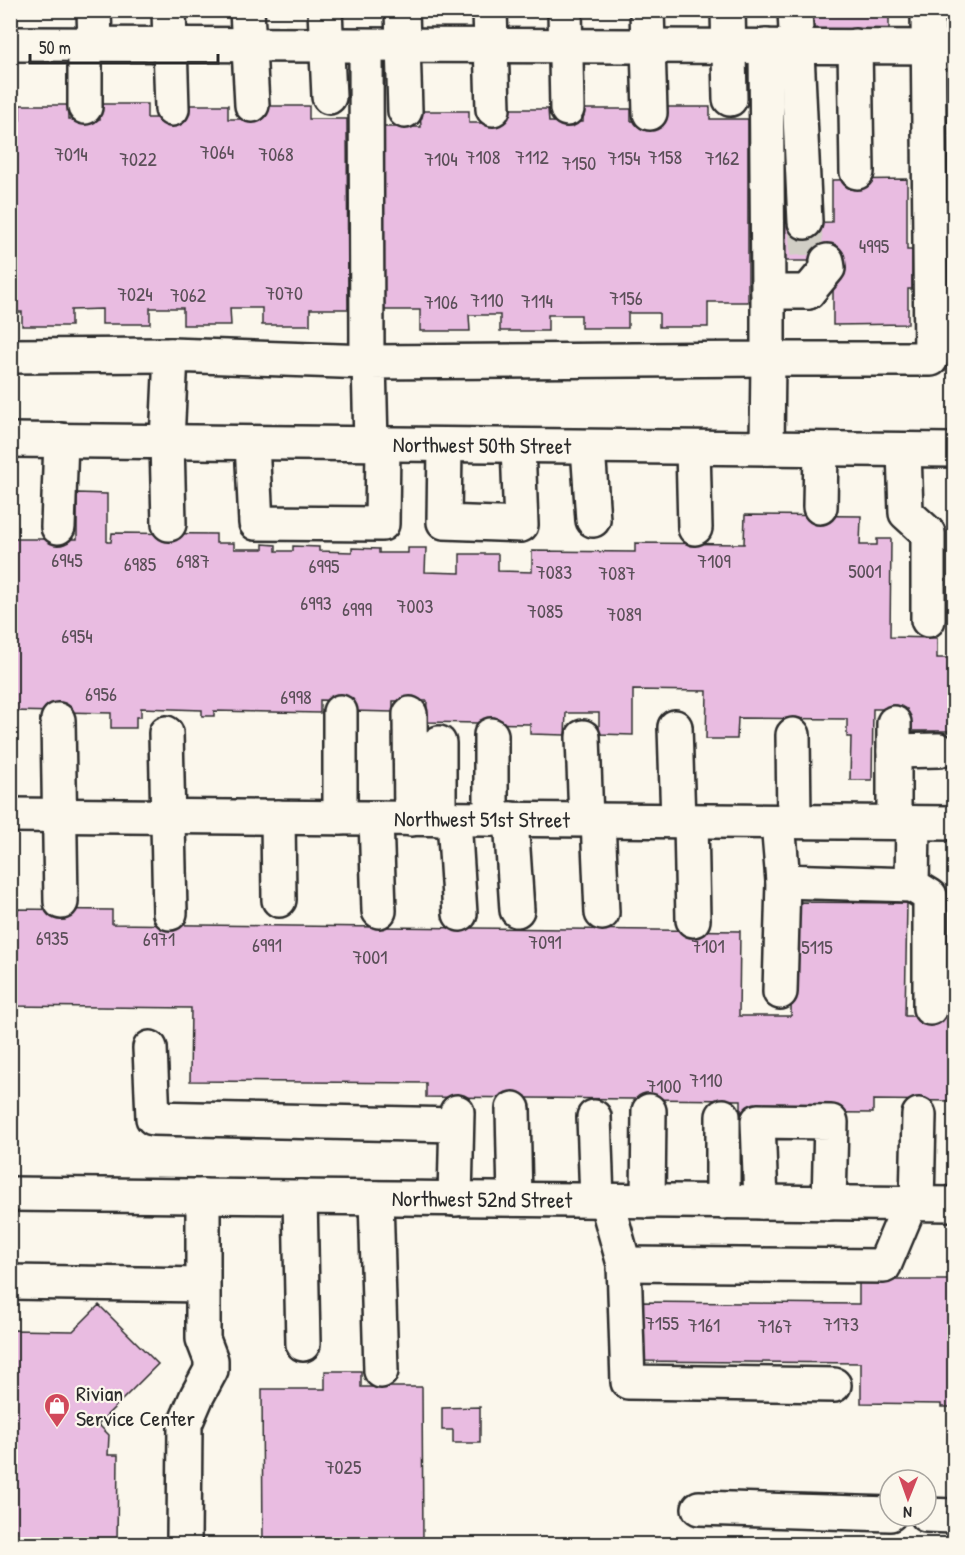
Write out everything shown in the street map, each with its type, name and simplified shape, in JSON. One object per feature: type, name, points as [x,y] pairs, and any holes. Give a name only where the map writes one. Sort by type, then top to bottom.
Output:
[{"type":"street","points":[[85,107],[94,10]]},
{"type":"street","points":[[169,10],[172,109]]},
{"type":"street","points":[[247,10],[247,45],[252,105]]},
{"type":"street","points":[[325,10],[329,97]]},
{"type":"street","points":[[402,10],[405,111]]},
{"type":"street","points":[[490,10],[493,109]]},
{"type":"street","points":[[566,10],[567,109]]},
{"type":"street","points":[[647,10],[650,113]]},
{"type":"street","points":[[728,10],[730,99]]},
{"type":"street","points":[[767,448],[768,292],[781,46],[795,10]]},
{"type":"street","points":[[10,356],[171,355],[368,362],[931,359],[942,47],[928,10]]},
{"type":"street","points":[[10,44],[942,47]]},
{"type":"street","points":[[252,442],[256,523],[382,524],[377,444],[368,362],[366,46]]},
{"type":"street","points":[[781,46],[804,190],[816,222]]},
{"type":"street","points":[[855,46],[857,171]]},
{"type":"street","points":[[768,292],[814,272]]},
{"type":"street","points":[[169,524],[167,441],[171,355]]},
{"type":"street","name":"Northwest 50th Street","points":[[10,440],[954,450]]},
{"type":"street","points":[[58,527],[61,440]]},
{"type":"street","points":[[445,445],[444,522],[521,525],[518,446]]},
{"type":"street","points":[[588,447],[593,520]]},
{"type":"street","points":[[693,448],[695,528]]},
{"type":"street","points":[[820,507],[821,449]]},
{"type":"street","points":[[904,450],[906,513],[928,533],[928,620]]},
{"type":"street","points":[[340,712],[340,818]]},
{"type":"street","points":[[410,714],[434,819],[460,914]]},
{"type":"street","points":[[58,720],[61,902]]},
{"type":"street","points":[[675,727],[693,920]]},
{"type":"street","points":[[166,733],[170,914]]},
{"type":"street","points":[[491,735],[501,819],[517,910]]},
{"type":"street","points":[[780,992],[783,881],[793,735]]},
{"type":"street","points":[[583,737],[602,913]]},
{"type":"street","points":[[912,885],[894,737],[939,750]]},
{"type":"street","points":[[434,819],[439,743]]},
{"type":"street","name":"Northwest 51st Street","points":[[10,815],[954,823]]},
{"type":"street","points":[[278,818],[279,900]]},
{"type":"street","points":[[376,818],[380,911]]},
{"type":"street","points":[[783,881],[912,885],[930,896],[930,1008]]},
{"type":"street","points":[[150,1048],[153,1118],[457,1119],[455,1199]]},
{"type":"street","points":[[513,1108],[515,1199]]},
{"type":"street","points":[[648,1201],[649,1111]]},
{"type":"street","points":[[624,1264],[884,1266],[914,1204],[919,1115]]},
{"type":"street","points":[[723,1116],[723,1202]]},
{"type":"street","points":[[594,1117],[602,1200],[624,1264],[628,1382],[834,1384]]},
{"type":"street","points":[[761,1202],[758,1121],[789,1121],[831,1122],[829,1203]]},
{"type":"street","name":"Northwest 52nd Street","points":[[10,1194],[954,1204]]},
{"type":"street","points":[[184,1540],[185,1424],[211,1370],[211,1360],[203,1339],[203,1196]]},
{"type":"street","points":[[300,1197],[303,1344]]},
{"type":"street","points":[[376,1198],[381,1371]]},
{"type":"street","points":[[10,1282],[202,1285]]},
{"type":"street","points":[[699,1508],[878,1514]]},
{"type":"street","points":[[938,1515],[954,1516]]},
{"type":"building","points":[[807,10],[889,10],[889,34],[807,33]]},
{"type":"building","points":[[100,104],[147,104],[147,118],[181,118],[181,105],[228,105],[228,119],[260,119],[260,106],[309,106],[309,119],[347,119],[348,309],[310,309],[310,325],[262,325],[262,308],[230,308],[231,325],[183,325],[183,308],[150,308],[150,324],[102,324],[102,309],[71,310],[71,326],[22,326],[22,312],[10,312],[10,120],[20,120],[20,105],[68,105],[68,119],[100,119]]},
{"type":"building","points":[[662,107],[710,107],[710,119],[748,119],[748,302],[708,302],[708,327],[659,327],[659,313],[628,313],[628,328],[581,328],[581,315],[548,315],[548,331],[500,331],[500,315],[469,315],[470,331],[420,331],[420,310],[383,310],[383,127],[421,127],[420,111],[469,111],[469,123],[500,123],[500,109],[548,109],[549,122],[583,122],[583,109],[631,109],[631,121],[662,121]]},
{"type":"building","points":[[907,179],[907,250],[912,250],[912,289],[908,289],[908,324],[833,325],[833,261],[783,261],[783,223],[832,222],[832,180]]},
{"type":"building","points":[[77,493],[107,494],[107,542],[111,542],[112,533],[216,534],[216,543],[234,543],[234,549],[263,549],[263,544],[276,545],[276,551],[293,551],[293,546],[319,547],[319,551],[352,552],[352,548],[379,549],[379,553],[408,553],[408,548],[426,548],[425,572],[460,573],[460,554],[498,554],[498,571],[532,572],[532,551],[635,552],[635,543],[744,544],[745,515],[861,516],[860,545],[877,545],[877,539],[891,539],[890,637],[937,638],[937,658],[954,658],[954,731],[907,731],[907,709],[873,709],[872,780],[850,780],[851,737],[847,737],[847,719],[738,718],[737,739],[706,739],[707,691],[633,690],[633,735],[599,734],[599,713],[566,713],[565,735],[530,734],[530,724],[426,722],[427,701],[393,701],[393,712],[350,711],[350,701],[320,700],[320,713],[214,711],[214,716],[202,716],[202,710],[141,708],[141,717],[136,717],[136,728],[111,728],[111,713],[10,711],[10,539],[77,539]]},
{"type":"building","points":[[792,902],[907,903],[905,1016],[954,1016],[954,1101],[873,1100],[873,1113],[741,1112],[741,1100],[426,1097],[426,1083],[190,1081],[191,1008],[10,1006],[10,909],[112,910],[112,924],[740,931],[739,1016],[791,1016]]},
{"type":"building","points":[[859,1280],[954,1280],[954,1407],[941,1407],[941,1404],[861,1403],[861,1363],[639,1361],[639,1302],[859,1304]]},
{"type":"building","name":"Rivian Service Center","points":[[99,1305],[158,1364],[98,1424],[109,1435],[108,1455],[118,1455],[117,1544],[10,1544],[10,1330],[73,1331]]},
{"type":"building","points":[[325,1371],[361,1371],[361,1387],[422,1387],[423,1544],[263,1544],[262,1389],[325,1389]]},
{"type":"building","points":[[480,1407],[480,1443],[453,1443],[453,1430],[442,1430],[442,1408]]},
{"type":"tunnel","points":[[805,222],[807,261]]},
{"type":"place","name":"Rivian Service Center","points":[[57,1429]]}]
